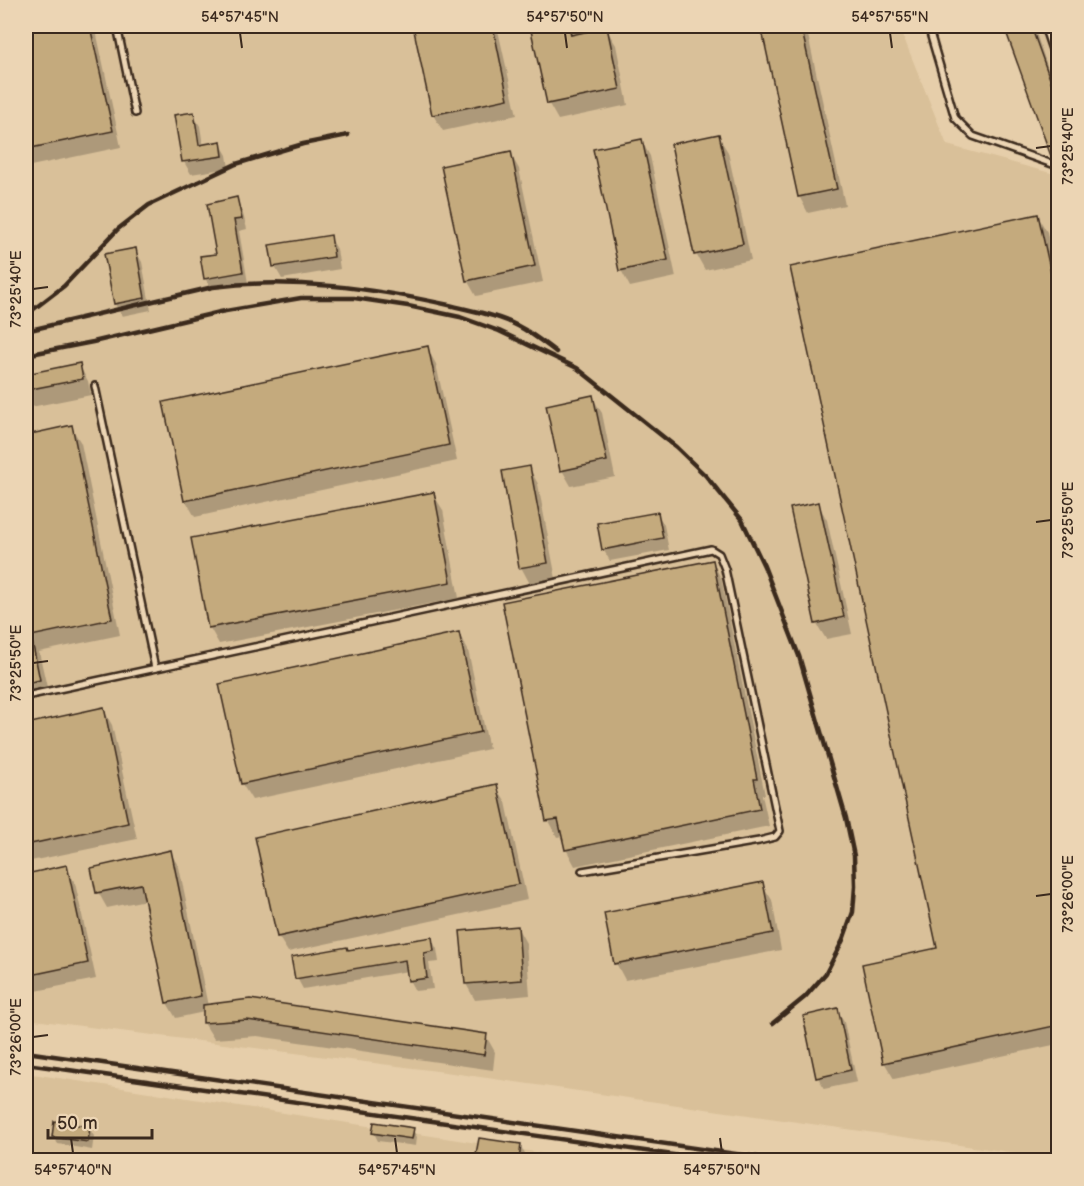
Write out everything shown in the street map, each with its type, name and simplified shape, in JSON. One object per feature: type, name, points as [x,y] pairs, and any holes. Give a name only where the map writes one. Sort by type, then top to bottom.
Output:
[{"type":"lane","points":[[117,26],[135,113]]},
{"type":"lane","points":[[928,26],[955,117],[973,136],[1059,166]]},
{"type":"lane","points":[[1044,26],[1059,67]]},
{"type":"lane","points":[[95,386],[155,668]]},
{"type":"lane","points":[[26,696],[711,549],[719,554],[725,569],[780,831],[775,837],[759,841],[582,871]]},
{"type":"shaded area","points":[[26,26],[899,26],[947,145],[1058,175],[1058,1159],[445,1072],[26,1019]]},
{"type":"shaded area","points":[[1004,26],[1058,26],[1058,160],[1052,159]]},
{"type":"shaded area","points":[[26,1073],[586,1160],[26,1160]]},
{"type":"building","points":[[26,26],[90,26],[113,131],[26,149]]},
{"type":"building","points":[[413,26],[493,26],[508,99],[432,115]]},
{"type":"building","points":[[530,26],[569,26],[571,35],[607,27],[620,89],[547,104]]},
{"type":"building","points":[[761,26],[801,26],[837,189],[798,197]]},
{"type":"building","points":[[1004,26],[1031,26],[1059,104],[1059,161],[1052,159]]},
{"type":"building","points":[[194,112],[199,145],[221,141],[223,156],[182,162],[174,115]]},
{"type":"building","points":[[719,134],[743,244],[694,255],[671,144]]},
{"type":"building","points":[[642,139],[668,260],[619,271],[593,149]]},
{"type":"building","points":[[511,151],[535,266],[466,281],[441,166]]},
{"type":"building","points":[[237,197],[242,219],[234,220],[243,272],[204,279],[200,256],[216,254],[207,204]]},
{"type":"building","points":[[1038,214],[1059,310],[1059,1025],[883,1063],[862,964],[937,948],[790,267]]},
{"type":"building","points":[[331,235],[334,257],[273,267],[269,245]]},
{"type":"building","points":[[136,248],[145,298],[114,304],[104,254]]},
{"type":"building","points":[[428,346],[449,445],[184,501],[163,402]]},
{"type":"building","points":[[80,363],[83,379],[26,390],[26,374]]},
{"type":"building","points":[[593,395],[607,461],[560,471],[546,405]]},
{"type":"building","points":[[72,425],[112,619],[31,636],[40,680],[26,683],[26,435]]},
{"type":"building","points":[[530,466],[548,563],[519,568],[502,471]]},
{"type":"building","points":[[434,492],[451,582],[208,628],[191,538]]},
{"type":"building","points":[[819,502],[844,617],[815,624],[790,508]]},
{"type":"building","points":[[658,512],[663,538],[602,550],[597,523]]},
{"type":"building","points":[[713,560],[757,779],[754,779],[760,809],[565,850],[558,819],[546,821],[502,602]]},
{"type":"building","points":[[459,632],[481,732],[241,784],[219,684]]},
{"type":"building","points":[[104,707],[128,823],[26,845],[26,724]]},
{"type":"building","points":[[497,784],[519,884],[277,937],[255,837]]},
{"type":"building","points":[[171,850],[201,996],[166,1003],[141,884],[96,893],[91,868]]},
{"type":"building","points":[[67,865],[88,963],[26,976],[26,874]]},
{"type":"building","points":[[763,882],[773,933],[614,964],[604,913]]},
{"type":"building","points":[[518,926],[522,980],[465,984],[460,931]]},
{"type":"building","points":[[432,937],[434,951],[424,953],[427,978],[408,981],[405,960],[295,979],[291,957],[347,947],[348,950]]},
{"type":"building","points":[[250,999],[487,1034],[484,1055],[247,1020],[203,1023],[203,1005]]},
{"type":"building","points":[[838,1008],[851,1070],[816,1078],[803,1016]]},
{"type":"building","points":[[54,1121],[90,1127],[88,1142],[52,1137]]},
{"type":"building","points":[[374,1122],[414,1128],[412,1139],[372,1133]]},
{"type":"building","points":[[479,1138],[521,1144],[519,1161],[476,1154]]},
{"type":"railway","points":[[26,315],[64,286],[118,229],[149,205],[236,164],[303,144],[348,135]]},
{"type":"railway","points":[[26,331],[213,287],[242,284],[302,284],[361,289],[449,305],[484,314],[510,322],[538,338],[556,352]]},
{"type":"railway","points":[[26,355],[93,342],[220,312],[301,298],[354,298],[460,317],[499,331],[577,368],[676,447],[706,476],[742,520],[764,566],[799,656],[846,818],[854,856],[853,912],[843,940],[826,973],[805,997],[773,1023]]},
{"type":"railway","points":[[26,1052],[778,1160]]},
{"type":"railway","points":[[26,1064],[709,1160]]},
{"type":"railway","points":[[26,1155],[56,1160]]}]
